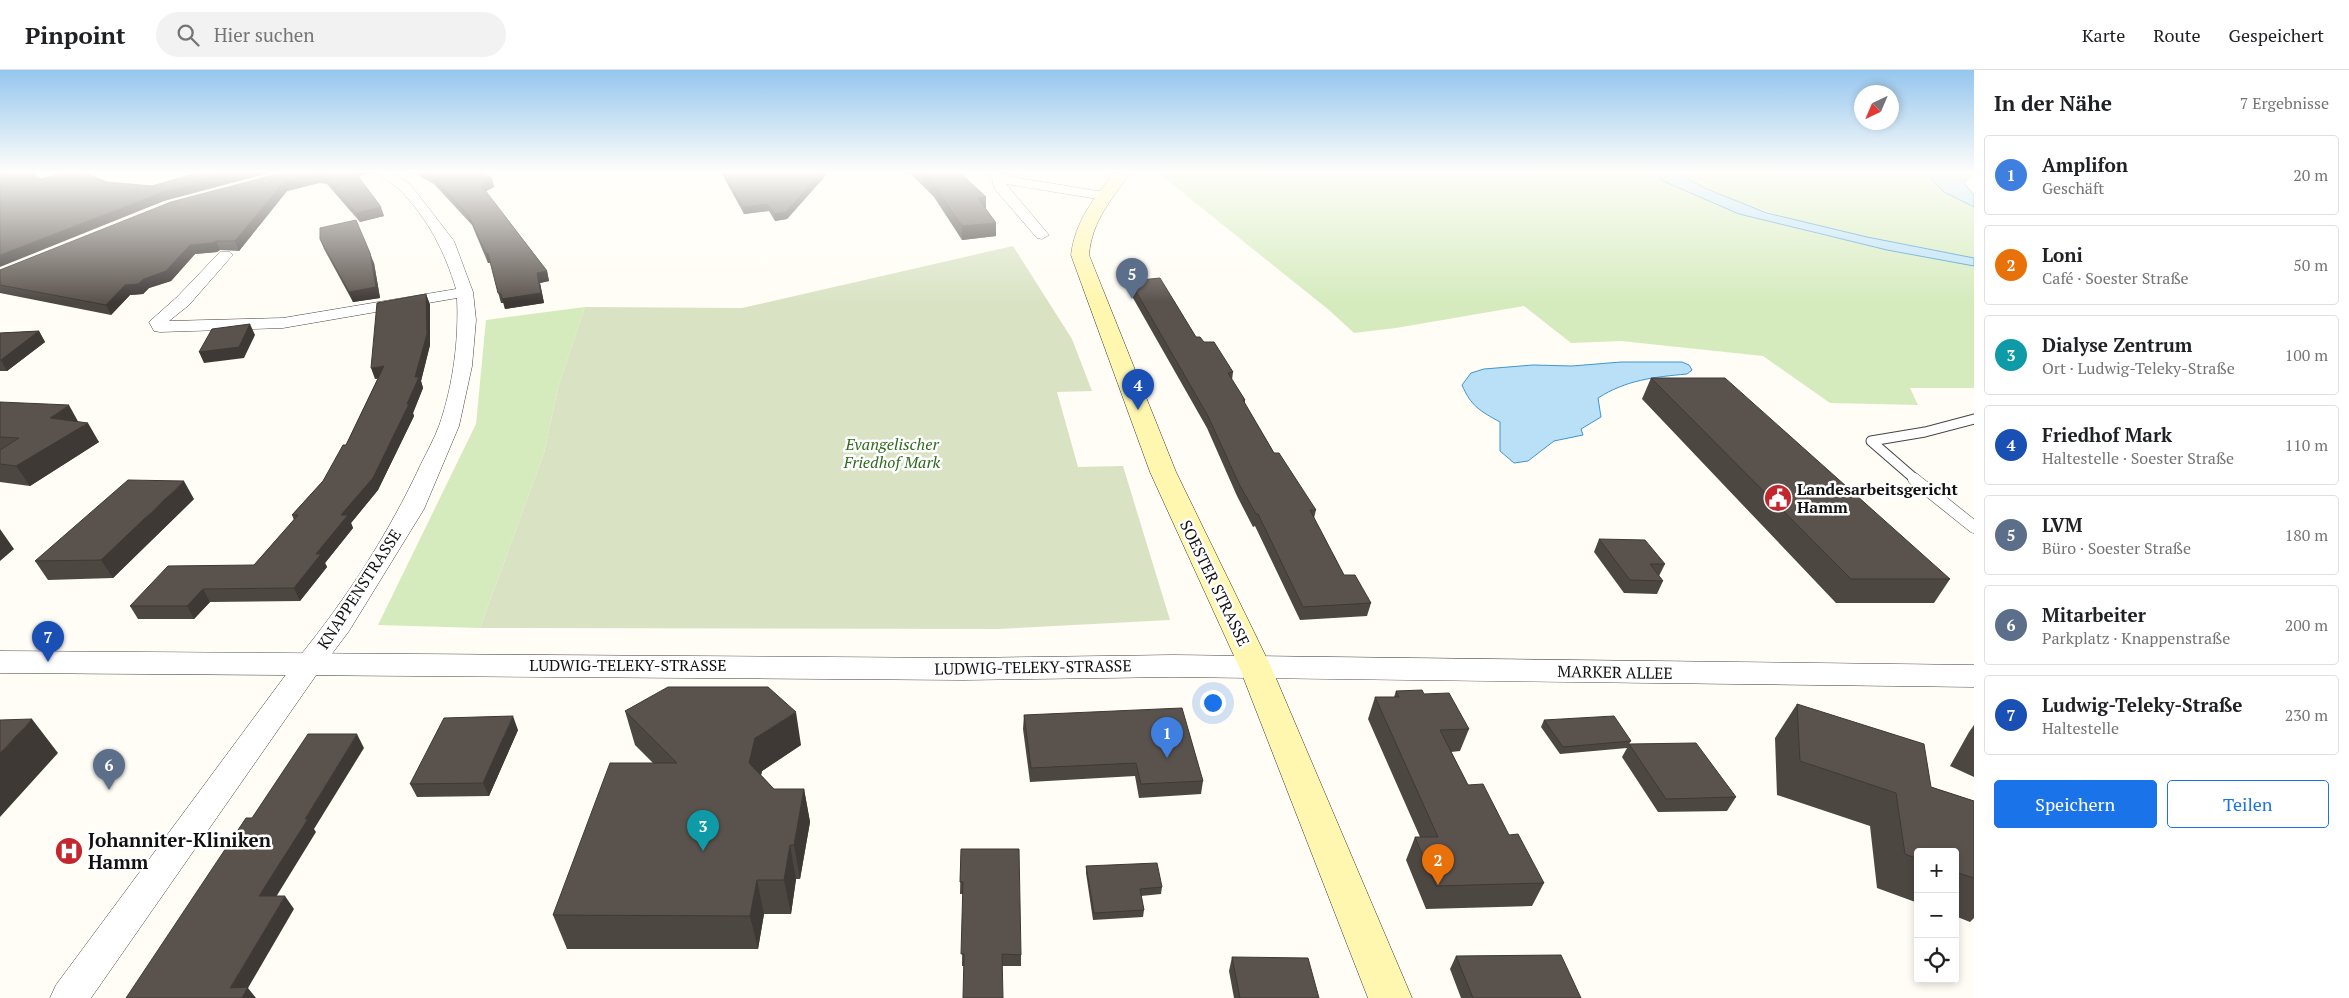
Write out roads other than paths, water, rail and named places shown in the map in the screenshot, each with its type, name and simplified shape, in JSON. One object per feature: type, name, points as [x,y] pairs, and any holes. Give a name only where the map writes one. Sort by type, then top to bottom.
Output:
[{"type":"main road","name":"SOESTER STRASSE","points":[[1092,215],[1086,226],[1081,241],[1080,254],[1122,369],[1163,472],[1256,669],[1390,998]]},
{"type":"street","name":"KNAPPENSTRASSE","points":[[69,998],[308,664],[340,625],[412,509],[449,426],[463,366],[467,320],[465,292],[446,241],[426,215]]},
{"type":"street","points":[[1025,215],[1042,235]]},
{"type":"street","points":[[225,256],[183,301],[158,322],[160,327],[283,323],[465,292]]},
{"type":"street","name":"LUDWIG-TELEKY-STRASSE","points":[[0,662],[1001,669],[1174,666],[1256,669]]},
{"type":"street","name":"MARKER ALLEE","points":[[1256,669],[1974,676]]},
{"type":"lane","points":[[1974,419],[1925,432],[1871,441],[1879,450],[1974,527]]},
{"type":"water","points":[[1744,215],[1777,215],[1867,237],[1974,258],[1974,266],[1887,250]]},
{"type":"water","points":[[1621,362],[1682,362],[1689,365],[1692,370],[1687,374],[1663,376],[1630,383],[1598,398],[1601,417],[1581,429],[1583,435],[1554,441],[1528,461],[1514,463],[1500,451],[1500,422],[1477,407],[1469,398],[1462,385],[1471,373],[1484,369]]},
{"type":"place","name":"LVM","points":[[1132,299]]},
{"type":"place","name":"Friedhof Mark","points":[[1138,410]]},
{"type":"place","name":"Landesarbeitsgericht Hamm","points":[[1778,498]]},
{"type":"place","name":"Ludwig-Teleky-Straße","points":[[48,662]]},
{"type":"place","name":"Amplifon","points":[[1167,758]]},
{"type":"place","name":"Mitarbeiter","points":[[109,790]]},
{"type":"place","name":"Johanniter-Kliniken Hamm","points":[[69,851]]},
{"type":"place","name":"Dialyse Zentrum","points":[[703,851]]},
{"type":"place","name":"Loni","points":[[1438,885]]},
{"type":"park label","name":"Evangelischer Friedhof Mark","points":[[892,453]]}]
